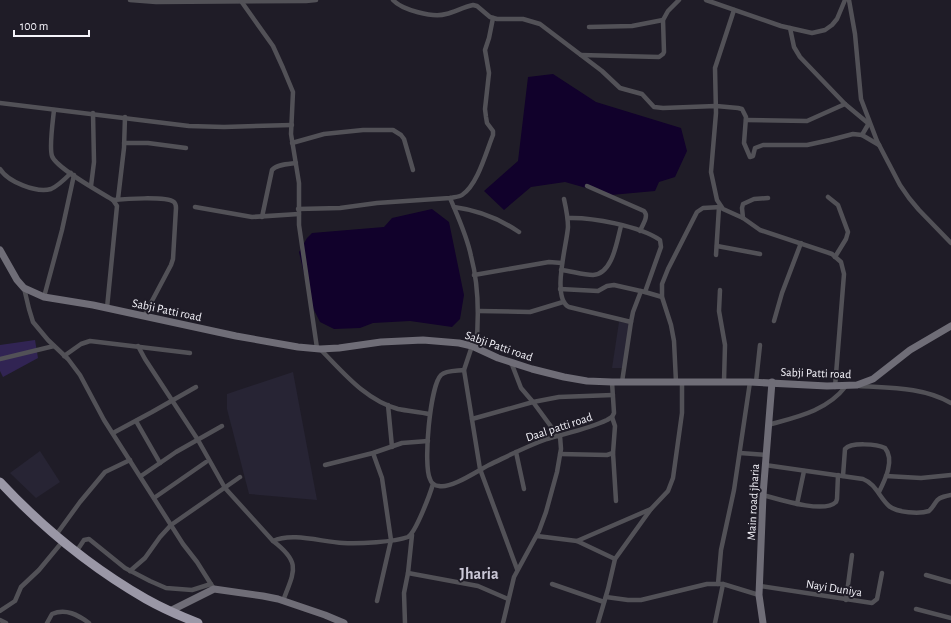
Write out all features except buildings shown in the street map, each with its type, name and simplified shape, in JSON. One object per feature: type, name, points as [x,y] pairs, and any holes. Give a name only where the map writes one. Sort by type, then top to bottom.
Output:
[{"type":"highway","points":[[0,482],[76,552],[121,584],[170,611],[198,623]]},
{"type":"main road","points":[[0,250],[17,280],[24,288]]},
{"type":"main road","name":"Sabji Patti road","points":[[24,288],[44,297],[107,308],[275,344],[318,348],[339,348],[381,342],[417,340],[459,343],[474,347],[510,362],[564,377],[612,382],[772,382],[835,387],[857,385],[873,379],[910,350],[951,326]]},
{"type":"main road","name":"Main road jharia","points":[[763,623],[759,596],[763,494],[772,382]]},
{"type":"main road","points":[[170,611],[213,586],[283,601],[327,619],[344,623]]},
{"type":"street","points":[[130,0],[156,2],[316,0]]},
{"type":"street","points":[[393,0],[401,7],[406,9],[440,16],[473,5],[477,6],[493,18],[524,19],[540,24],[581,55],[620,88],[642,94],[654,107],[716,106],[742,109],[745,113],[746,120],[744,143],[750,156],[752,157],[755,148],[762,145],[807,145],[853,134],[862,135],[879,145]]},
{"type":"street","points":[[581,55],[661,56],[664,52],[663,20],[668,11],[679,0]]},
{"type":"street","points":[[708,0],[790,28],[812,33],[825,30],[832,25],[837,19],[844,0]]},
{"type":"street","points":[[849,0],[855,34],[861,99],[869,123],[900,185],[918,210],[951,243]]},
{"type":"street","points":[[241,1],[272,46],[291,84],[294,97],[292,143],[299,183],[299,226],[318,348],[364,392],[376,400],[399,409],[429,414]]},
{"type":"street","points":[[716,255],[720,207],[717,200],[712,172],[716,106],[715,68],[734,10]]},
{"type":"street","points":[[195,207],[245,216],[262,217],[377,203],[450,198],[462,195],[471,186],[480,169],[493,131],[487,123],[485,109],[488,73],[485,50],[493,18]]},
{"type":"street","points":[[589,27],[632,26],[663,20]]},
{"type":"street","points":[[790,28],[796,52],[845,104],[869,123]]},
{"type":"street","points":[[0,103],[93,113],[189,126],[224,127],[292,124]]},
{"type":"street","points":[[746,120],[807,121],[845,104]]},
{"type":"street","points":[[54,110],[51,153],[55,162],[91,186],[115,199],[131,198],[168,200],[176,204],[171,265],[144,316]]},
{"type":"street","points":[[91,186],[94,162],[93,113]]},
{"type":"street","points":[[107,308],[117,211],[115,199],[124,143],[125,117]]},
{"type":"street","points":[[862,135],[869,123]]},
{"type":"street","points":[[292,143],[319,135],[336,132],[393,130],[404,139],[413,170]]},
{"type":"street","points":[[124,143],[148,143],[186,148]]},
{"type":"street","points":[[262,217],[272,170],[274,167],[296,163]]},
{"type":"street","points":[[0,169],[6,177],[23,186],[47,189],[55,187],[72,174]]},
{"type":"street","points":[[44,297],[62,230],[72,174]]},
{"type":"street","points":[[587,186],[644,211],[647,217],[640,231]]},
{"type":"street","points":[[828,197],[838,205],[848,232],[846,239],[836,257]]},
{"type":"street","points":[[450,198],[466,237],[471,256],[479,311],[474,347],[464,370],[480,469],[517,569]]},
{"type":"street","points":[[743,218],[742,206],[745,202],[754,199],[768,198]]},
{"type":"street","points":[[564,199],[568,218],[567,241],[561,270],[560,289],[563,302],[569,307],[631,322]]},
{"type":"street","points":[[454,207],[477,211],[510,226],[519,232]]},
{"type":"street","points":[[598,623],[615,559],[651,509],[668,491],[673,478],[682,413],[674,341],[671,325],[662,297],[662,284],[697,212],[703,208],[720,207],[743,218],[760,230],[801,243],[836,257],[840,262],[844,274],[835,387]]},
{"type":"street","points":[[568,218],[594,219],[640,231],[656,238],[661,243],[660,251],[631,322],[622,382]]},
{"type":"street","points":[[561,270],[592,275],[605,269],[612,258],[621,226]]},
{"type":"street","points":[[774,321],[782,293],[801,243]]},
{"type":"street","points":[[717,246],[760,254]]},
{"type":"street","points":[[474,275],[549,262],[562,263]]},
{"type":"street","points":[[560,289],[598,291],[610,285],[643,291],[662,297]]},
{"type":"street","points":[[24,288],[33,322],[54,346],[68,359],[80,375],[104,420],[213,586],[192,590],[174,589],[158,585],[130,571],[89,539],[84,540],[76,552]]},
{"type":"street","points":[[720,290],[719,311],[725,345],[724,382]]},
{"type":"street","points":[[479,311],[530,312],[563,302]]},
{"type":"street","points":[[64,356],[82,344],[90,341],[190,353]]},
{"type":"street","points":[[715,623],[720,584],[721,550],[732,504],[760,345]]},
{"type":"street","points":[[0,359],[54,346]]},
{"type":"street","points":[[138,346],[198,440],[225,488],[273,541],[284,549],[292,559],[294,571],[283,601]]},
{"type":"street","points":[[503,623],[517,569],[536,536],[546,512],[554,487],[560,454],[559,436],[521,388],[510,362]]},
{"type":"street","points":[[405,623],[404,593],[408,573],[412,535],[433,484],[430,480],[428,469],[429,414],[437,380],[446,372],[464,370]]},
{"type":"street","points":[[612,382],[614,406],[612,417],[615,426],[613,453],[616,501]]},
{"type":"street","points":[[857,385],[900,388],[922,392],[938,396],[951,403]]},
{"type":"street","points":[[768,425],[798,417],[824,406],[835,399],[846,386]]},
{"type":"street","points":[[113,432],[136,421],[196,387]]},
{"type":"street","points":[[472,419],[533,402],[567,396],[613,396]]},
{"type":"street","points":[[388,405],[392,447]]},
{"type":"street","name":"Daal patti road","points":[[433,484],[438,486],[446,486],[539,442],[602,423],[612,417]]},
{"type":"street","points":[[136,421],[160,463]]},
{"type":"street","points":[[141,476],[222,426]]},
{"type":"street","points":[[325,465],[402,444],[428,441]]},
{"type":"street","points":[[763,494],[797,504],[833,505],[837,499],[845,449],[853,444],[885,448],[887,450],[888,467],[879,492]]},
{"type":"street","points":[[516,452],[524,489]]},
{"type":"street","points":[[373,453],[382,478],[391,540],[385,572],[377,601]]},
{"type":"street","points":[[560,454],[607,456],[613,453]]},
{"type":"street","points":[[740,453],[766,455]]},
{"type":"street","points":[[56,535],[80,502],[105,472],[130,460]]},
{"type":"street","points":[[154,498],[206,462]]},
{"type":"street","points":[[765,465],[863,479],[869,481],[892,508],[913,513],[929,511],[937,499],[951,494]]},
{"type":"street","points":[[797,504],[804,471]]},
{"type":"street","points":[[886,476],[921,478],[951,475]]},
{"type":"street","points":[[130,571],[145,558],[160,537],[172,525],[240,477]]},
{"type":"street","points":[[577,541],[651,509]]},
{"type":"street","points":[[273,541],[280,538],[296,538],[357,544],[404,539],[412,535]]},
{"type":"street","points":[[536,536],[577,541],[615,559]]},
{"type":"street","points":[[0,611],[15,601],[21,587],[39,570],[64,541]]},
{"type":"street","points":[[846,600],[852,555]]},
{"type":"street","name":"Nayi Duniya","points":[[760,586],[866,603],[875,602],[877,599],[882,572]]},
{"type":"street","points":[[408,573],[478,586],[508,599]]},
{"type":"street","points":[[926,575],[951,582]]},
{"type":"street","points":[[552,584],[605,599],[641,600],[696,585],[707,584],[720,584],[759,596]]},
{"type":"street","points":[[916,609],[951,618]]},
{"type":"street","points":[[47,623],[52,614],[60,612],[75,613],[89,623]]},
{"type":"street","points":[[0,620],[6,623]]},
{"type":"shaded area","points":[[553,74],[596,102],[681,128],[687,151],[675,177],[659,182],[655,191],[611,195],[565,182],[531,187],[504,210],[484,191],[518,161],[528,77]]},
{"type":"shaded area","points":[[432,209],[449,222],[464,295],[460,319],[452,327],[410,321],[373,323],[360,328],[334,329],[320,322],[311,304],[299,252],[307,238],[312,233],[384,227],[392,218]]},
{"type":"shaded area","points":[[619,322],[632,323],[626,368],[612,368]]},
{"type":"shaded area","points":[[35,340],[38,358],[3,377],[0,371],[0,345]]},
{"type":"shaded area","points":[[293,372],[317,500],[249,494],[227,409],[227,394]]},
{"type":"shaded area","points":[[40,451],[60,482],[36,498],[10,473]]},
{"type":"district","name":"Jharia","points":[[479,573]]}]
